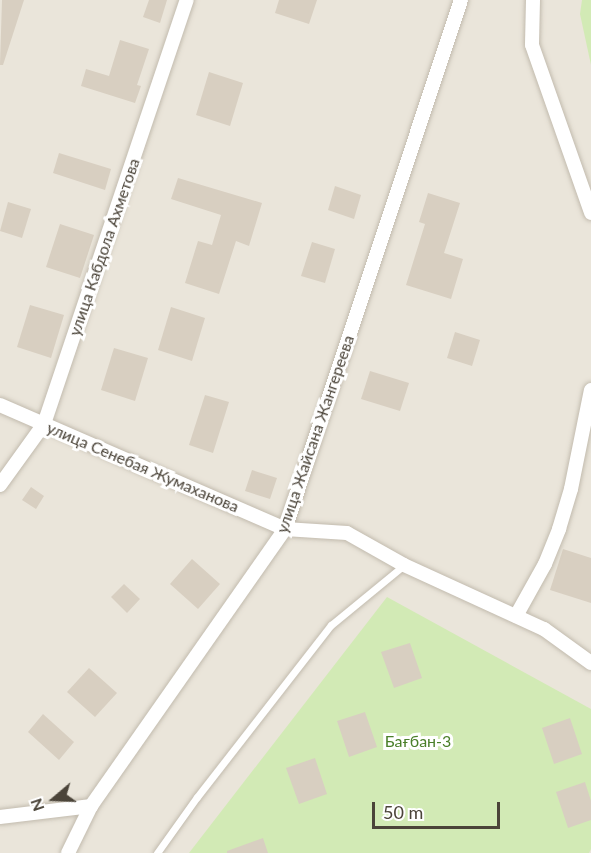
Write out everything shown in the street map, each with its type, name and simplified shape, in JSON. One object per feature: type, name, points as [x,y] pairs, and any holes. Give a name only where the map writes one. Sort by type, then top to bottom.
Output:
[{"type":"street","name":"улица Кабдола Ахметова","points":[[0,485],[44,424],[187,0]]},
{"type":"street","name":"улица Жайсана Жангереева","points":[[68,853],[91,806],[285,529],[461,0]]},
{"type":"street","points":[[533,0],[532,45],[591,213]]},
{"type":"street","points":[[516,616],[545,564],[559,529],[571,489],[591,390]]},
{"type":"street","name":"улица Сенебая Жумаханова","points":[[0,405],[285,529],[347,533],[404,565],[544,629],[591,663]]},
{"type":"street","points":[[0,817],[91,806]]},
{"type":"lane","points":[[157,853],[197,797],[331,625],[404,565]]},
{"type":"shaded area","points":[[0,0],[591,0],[591,853],[0,853]]},
{"type":"green space","points":[[582,0],[591,0],[591,65],[580,14]]},
{"type":"green space","name":"Бағбан-3","points":[[387,597],[591,709],[591,849],[589,853],[189,853]]},
{"type":"building","points":[[2,0],[24,0],[3,65],[0,65]]},
{"type":"building","points":[[149,0],[167,0],[160,23],[143,17]]},
{"type":"building","points":[[279,0],[317,0],[309,24],[275,13]]},
{"type":"building","points":[[120,40],[149,49],[137,85],[141,86],[135,103],[81,86],[86,69],[109,76]]},
{"type":"building","points":[[209,72],[243,83],[230,126],[196,115]]},
{"type":"building","points":[[59,153],[111,169],[105,190],[53,173]]},
{"type":"building","points":[[178,178],[262,203],[249,246],[236,241],[219,294],[185,283],[198,241],[212,245],[221,215],[171,199]]},
{"type":"building","points":[[335,186],[361,195],[354,219],[328,210]]},
{"type":"building","points":[[428,193],[460,203],[444,253],[463,259],[451,299],[406,285],[425,224],[419,222]]},
{"type":"building","points":[[8,202],[31,209],[22,238],[0,231]]},
{"type":"building","points":[[60,224],[94,235],[80,278],[46,267]]},
{"type":"building","points":[[312,242],[335,249],[325,283],[301,276]]},
{"type":"building","points":[[30,305],[64,315],[51,358],[17,347]]},
{"type":"building","points":[[171,307],[205,318],[192,361],[158,350]]},
{"type":"building","points":[[455,332],[480,340],[472,366],[447,358]]},
{"type":"building","points":[[114,348],[148,358],[135,401],[101,390]]},
{"type":"building","points":[[370,371],[409,383],[400,411],[361,399]]},
{"type":"building","points":[[205,395],[229,402],[213,453],[189,445]]},
{"type":"building","points":[[252,470],[277,478],[270,499],[245,491]]},
{"type":"building","points":[[31,487],[44,496],[36,509],[22,500]]},
{"type":"building","points":[[563,549],[591,558],[591,603],[550,590]]},
{"type":"building","points":[[192,559],[220,584],[198,609],[170,584]]},
{"type":"building","points":[[124,584],[140,599],[127,613],[111,597]]},
{"type":"building","points":[[410,643],[422,678],[394,688],[381,652]]},
{"type":"building","points":[[89,668],[117,693],[95,717],[67,692]]},
{"type":"building","points":[[365,712],[377,747],[349,757],[337,721]]},
{"type":"building","points":[[43,714],[74,742],[59,760],[28,732]]},
{"type":"building","points":[[570,718],[582,754],[554,764],[542,728]]},
{"type":"building","points":[[315,758],[327,794],[299,804],[286,768]]},
{"type":"building","points":[[585,782],[591,801],[591,820],[568,828],[556,792]]},
{"type":"building","points":[[263,838],[268,853],[227,853],[227,851]]}]
